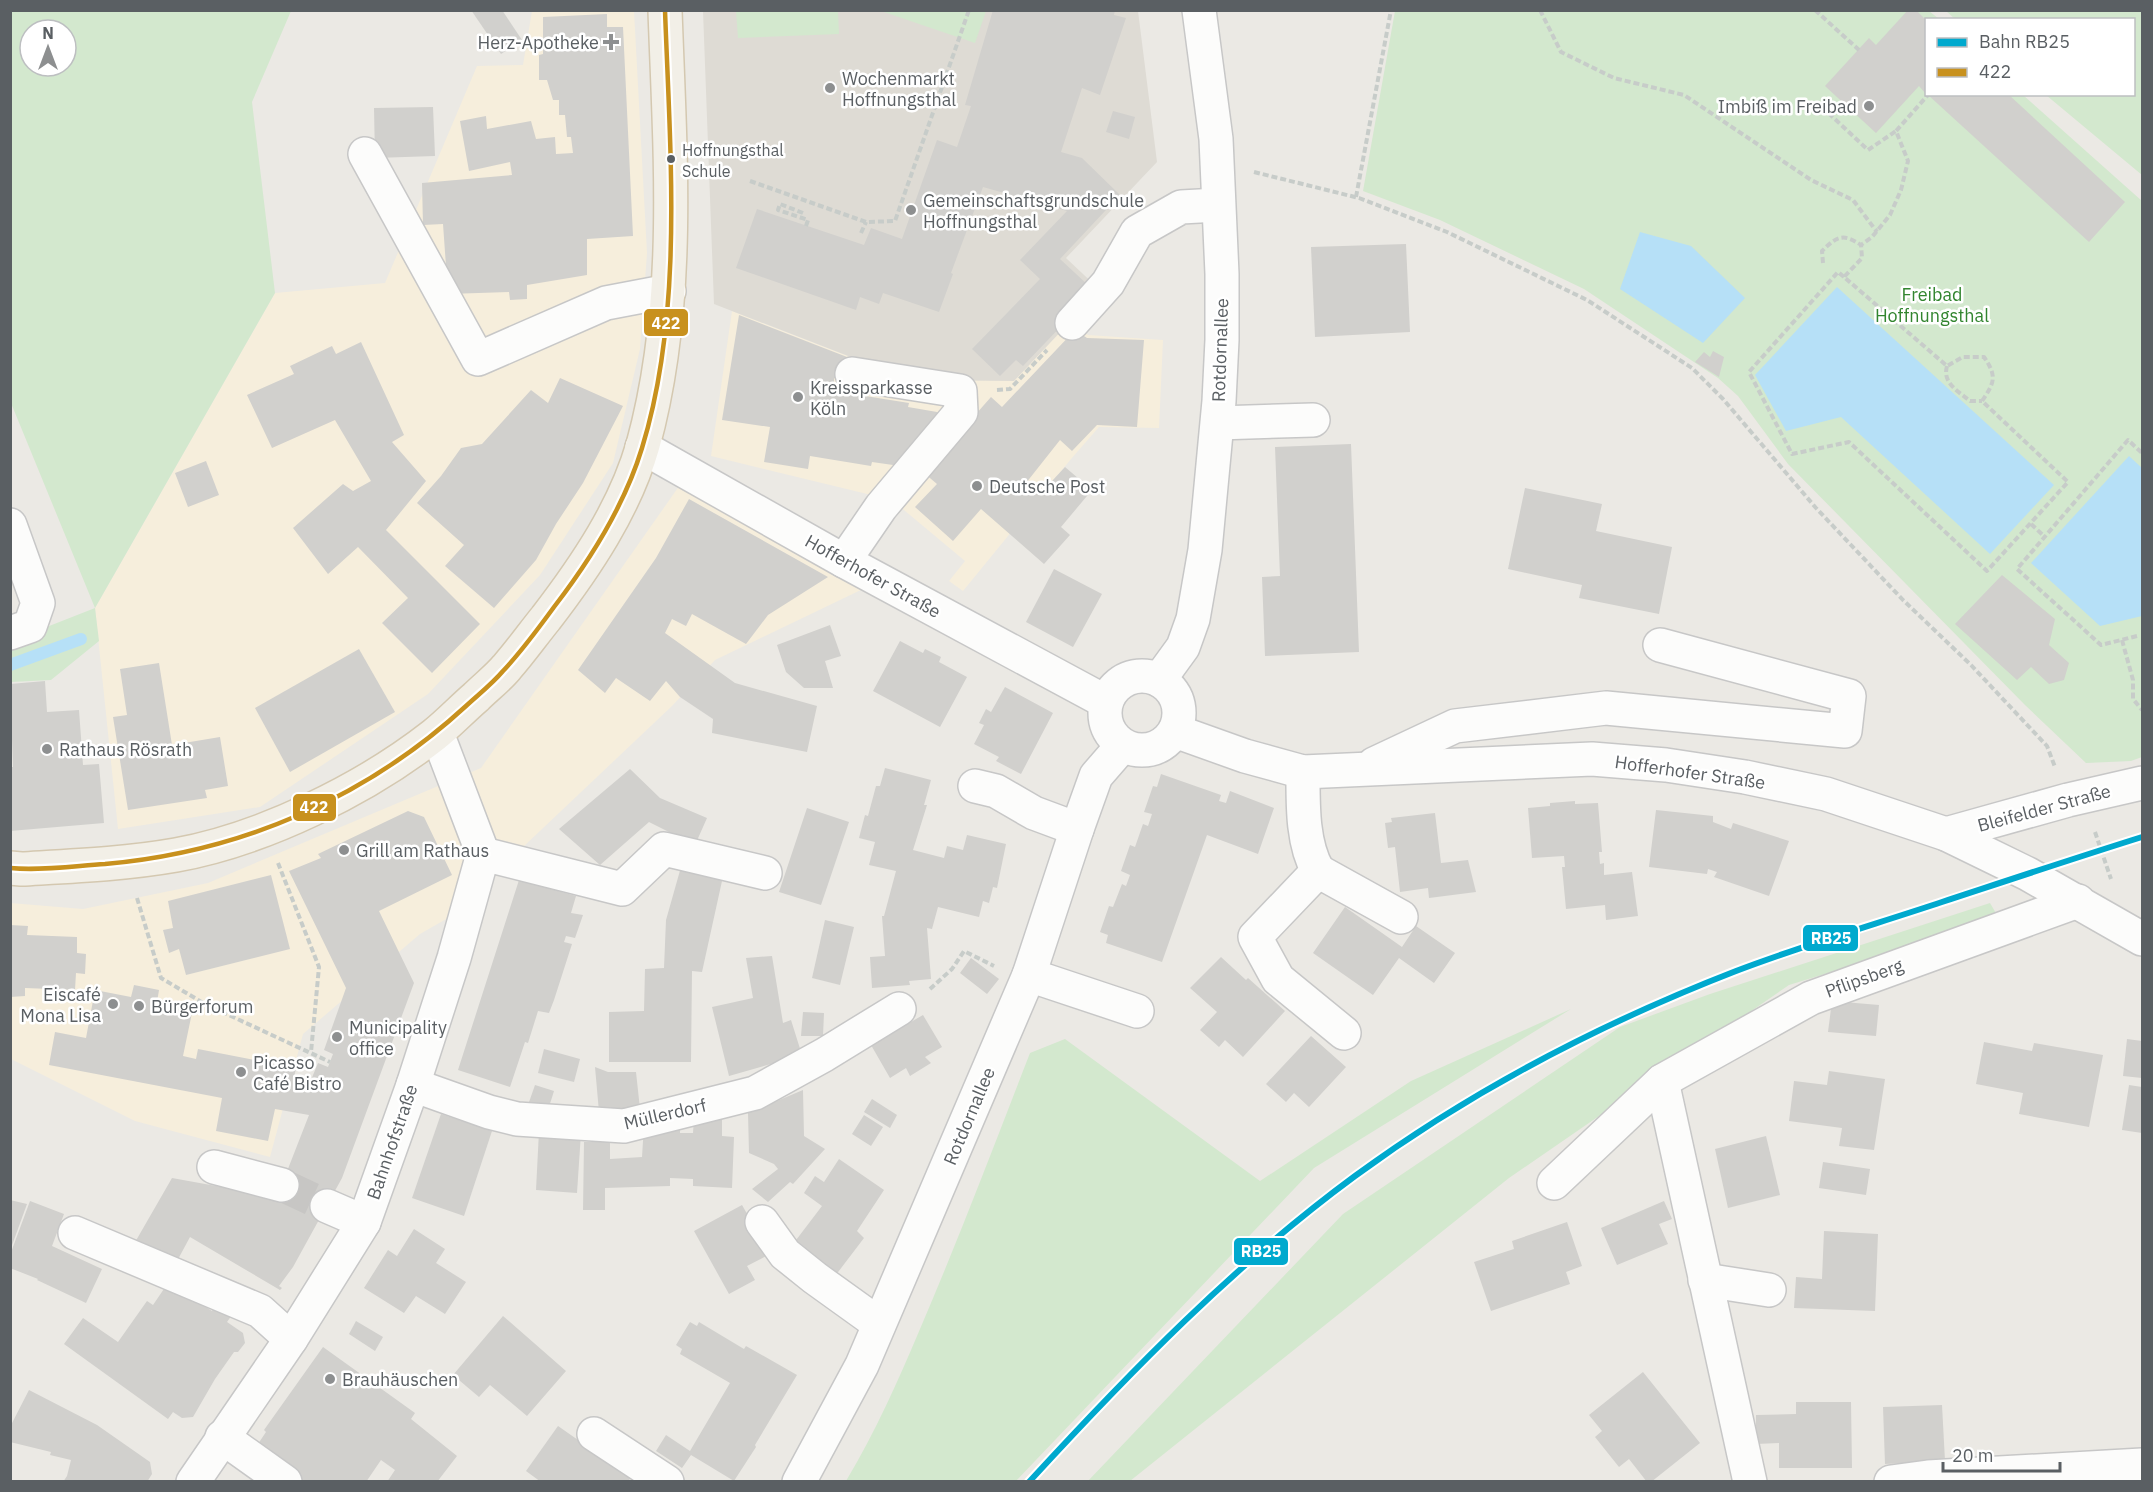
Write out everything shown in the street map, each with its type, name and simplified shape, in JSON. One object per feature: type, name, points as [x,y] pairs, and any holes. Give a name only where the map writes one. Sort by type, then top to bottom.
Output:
[{"type":"main road","points":[[10,868],[126,862],[179,854],[230,842],[332,799],[385,770],[437,733],[507,668],[561,598],[602,537],[625,494],[642,447],[657,387],[669,291],[671,184],[665,10]]},
{"type":"street","name":"Rotdornallee","points":[[1159,680],[1183,647],[1193,619],[1205,550],[1218,423],[1222,274],[1216,139],[1199,10]]},
{"type":"street","points":[[365,154],[478,359],[606,303],[669,291]]},
{"type":"street","points":[[1072,323],[1108,283],[1137,232],[1181,207],[1218,205]]},
{"type":"street","points":[[844,561],[881,507],[961,412],[960,391],[852,374]]},
{"type":"street","points":[[1218,423],[1313,420]]},
{"type":"street","name":"Hofferhofer Straße","points":[[642,447],[844,561],[1106,702]]},
{"type":"street","points":[[10,525],[38,603],[30,626],[10,633]]},
{"type":"street","points":[[1359,771],[1455,726],[1606,708],[1845,731],[1849,696],[1660,645]]},
{"type":"street","points":[[1144,676],[1159,680],[1167,685],[1175,695],[1179,707],[1179,719],[1175,730],[1158,748],[1146,751],[1122,746],[1106,727],[1104,714],[1106,702],[1112,691],[1121,682],[1132,677],[1144,676]]},
{"type":"street","name":"Hofferhofer Straße","points":[[1175,730],[1245,756],[1303,772],[1592,759],[1666,765],[1745,777],[1826,794],[1946,834],[2028,874],[2142,939]]},
{"type":"street","points":[[437,733],[483,854],[622,889],[664,849],[765,873]]},
{"type":"street","name":"Rotdornallee","points":[[799,1482],[862,1365],[1029,975],[1096,776],[1122,746]]},
{"type":"street","points":[[1303,772],[1304,805],[1311,858],[1318,871],[1401,917]]},
{"type":"street","name":"Bleifelder Straße","points":[[1946,834],[2068,800],[2142,783]]},
{"type":"street","points":[[975,786],[996,791],[1034,813],[1077,829]]},
{"type":"street","name":"Bahnhofstraße","points":[[193,1482],[291,1339],[364,1222],[413,1085],[454,958],[483,854]]},
{"type":"street","points":[[1318,871],[1255,937],[1278,979],[1344,1033]]},
{"type":"street","name":"Pflipsberg","points":[[1554,1183],[1662,1082],[1811,998],[2078,901]]},
{"type":"street","points":[[1029,975],[1137,1011]]},
{"type":"street","name":"Müllerdorf","points":[[413,1085],[489,1112],[518,1119],[624,1126],[755,1093],[824,1055],[899,1009]]},
{"type":"street","points":[[1662,1082],[1750,1482]]},
{"type":"street","points":[[214,1167],[282,1185]]},
{"type":"street","points":[[327,1206],[364,1222]]},
{"type":"street","points":[[762,1222],[785,1254],[879,1324]]},
{"type":"street","points":[[75,1233],[260,1311],[291,1339]]},
{"type":"street","points":[[1705,1280],[1769,1290]]},
{"type":"street","points":[[594,1434],[667,1482]]},
{"type":"street","points":[[217,1444],[249,1482]]},
{"type":"street","points":[[217,1444],[285,1482]]},
{"type":"street","points":[[1891,1482],[1940,1476],[2142,1465]]},
{"type":"path","points":[[750,181],[866,222],[895,221],[969,10]]},
{"type":"path","points":[[1356,197],[1391,10]]},
{"type":"path","points":[[1540,10],[1561,52],[1614,78],[1684,95],[1811,180],[1853,200],[1877,232]]},
{"type":"path","points":[[1815,10],[1859,50]]},
{"type":"path","points":[[1822,107],[1868,150],[1896,131],[1927,96]]},
{"type":"path","points":[[1861,245],[1877,232],[1890,215],[1901,190],[1908,161],[1896,131]]},
{"type":"path","points":[[1217,171],[1250,171],[1356,197],[1447,232],[1587,300],[1692,368],[1723,399],[1824,516],[1903,600],[1971,665],[2047,746],[2068,800],[2074,825],[2092,820],[2100,850],[2112,880]]},
{"type":"path","points":[[803,213],[780,204],[778,210],[808,220],[806,226]]},
{"type":"path","points":[[861,233],[866,222]]},
{"type":"path","points":[[1823,263],[1822,251],[1834,239],[1849,237],[1861,245]]},
{"type":"path","points":[[1844,278],[1862,258],[1861,245]]},
{"type":"path","points":[[1947,366],[1838,272],[1749,372],[1792,454],[1849,442],[1987,571],[2068,482],[1982,400]]},
{"type":"path","points":[[960,391],[1010,389],[1072,323]]},
{"type":"path","points":[[1963,357],[1984,357],[1993,369],[1993,386],[1982,400],[1970,401],[1946,380],[1947,366],[1963,357]]},
{"type":"path","points":[[2137,636],[2101,645],[2017,569],[2128,440],[2142,453]]},
{"type":"path","points":[[2031,524],[2045,537]]},
{"type":"path","points":[[2122,640],[2133,680],[2133,699],[2142,710]]},
{"type":"path","points":[[265,829],[319,967],[311,1052]]},
{"type":"path","points":[[126,862],[161,978],[205,1004],[330,1062]]},
{"type":"path","points":[[899,1009],[937,984],[952,969],[964,951],[992,966],[1029,975]]},
{"type":"shaded area","points":[[532,11],[634,11],[647,253],[640,349],[613,463],[540,575],[428,694],[260,807],[118,829],[95,608],[275,293],[385,283],[477,66],[523,65]]},
{"type":"shaded area","name":"Gemeinschaftsgrundschule Hoffnungsthal","points":[[703,11],[1138,11],[1157,162],[1066,258],[1100,290],[1014,381],[910,380],[714,304]]},
{"type":"shaded area","points":[[732,311],[910,380],[1072,320],[1088,335],[1163,340],[1159,428],[1099,427],[963,591],[949,581],[965,561],[892,500],[711,456]]},
{"type":"shaded area","points":[[682,482],[865,588],[715,660],[672,706],[448,918],[420,934],[303,1034],[270,1157],[135,1121],[11,1059],[10,903],[83,909],[208,883],[481,768]]},
{"type":"green space","points":[[986,10],[975,43],[881,11]]},
{"type":"green space","points":[[11,11],[291,11],[252,102],[275,293],[95,608],[11,403]]},
{"type":"green space","points":[[736,11],[838,11],[839,34],[738,38]]},
{"type":"green space","name":"Freibad Hoffnungsthal","points":[[1395,11],[1929,11],[1938,18],[1925,18],[1925,96],[2024,96],[2142,201],[2142,757],[2131,761],[2086,763],[2025,705],[1788,464],[1738,396],[1718,378],[1584,289],[1440,220],[1363,191]]},
{"type":"green space","points":[[1946,11],[2142,11],[2142,175],[2047,96],[2135,96],[2135,18],[1954,18]]},
{"type":"green space","points":[[95,608],[99,641],[51,680],[11,682],[11,641]]},
{"type":"green space","points":[[1990,903],[2000,920],[1789,985],[1509,1178],[1130,1481],[1087,1482],[1343,1214],[1620,1027],[1710,994]]},
{"type":"green space","points":[[1571,1009],[1314,1168],[1016,1481],[846,1481],[876,1426],[912,1348],[1030,1053],[1065,1039],[1260,1181],[1411,1081]]},
{"type":"water","points":[[1640,232],[1691,246],[1745,298],[1703,343],[1620,289]]},
{"type":"water","points":[[1837,287],[2054,485],[1990,554],[1841,417],[1786,431],[1755,375]]},
{"type":"water","points":[[2129,456],[2142,468],[2142,616],[2100,626],[2031,563]]},
{"type":"building","points":[[471,10],[502,10],[522,40],[501,54]]},
{"type":"building","points":[[993,10],[1115,10],[1114,15],[1126,18],[1100,95],[1082,88],[1061,152],[1082,158],[1120,195],[1060,259],[1089,286],[1068,319],[1023,366],[1016,360],[1000,376],[972,349],[1040,279],[1020,260],[1067,211],[983,187],[939,312],[883,293],[879,304],[860,297],[856,310],[736,268],[757,209],[864,245],[871,228],[902,239],[937,140],[957,147],[971,106],[965,105]]},
{"type":"building","points":[[1908,10],[1916,10],[1925,19],[1925,93],[1919,86],[1876,133],[1825,86],[1869,38],[1876,45]]},
{"type":"building","points":[[607,14],[607,27],[623,27],[633,236],[587,239],[587,275],[527,285],[527,299],[510,300],[509,292],[448,294],[443,224],[423,225],[422,183],[512,175],[510,162],[469,171],[460,121],[486,116],[487,129],[531,121],[536,139],[555,137],[556,154],[573,153],[571,137],[567,137],[565,115],[559,115],[559,100],[553,100],[547,80],[539,80],[539,55],[543,54],[543,17]]},
{"type":"building","points":[[1929,96],[2010,96],[2125,202],[2089,242]]},
{"type":"building","points":[[433,107],[435,156],[375,158],[374,108]]},
{"type":"building","points":[[1113,111],[1135,117],[1129,139],[1106,132]]},
{"type":"building","points":[[1406,244],[1410,332],[1315,337],[1311,247]]},
{"type":"building","name":"Kreissparkasse Köln","points":[[739,315],[847,357],[843,379],[834,378],[834,391],[909,403],[908,407],[937,412],[948,421],[907,467],[872,462],[871,466],[810,456],[808,469],[764,462],[770,427],[722,420]]},
{"type":"building","points":[[1075,330],[1087,338],[1144,340],[1137,427],[1097,425],[1072,451],[1060,440],[1026,483],[1039,495],[1065,467],[1092,490],[1061,527],[1070,535],[1044,564],[981,509],[953,541],[915,507],[937,484],[924,473],[991,397],[1002,407]]},
{"type":"building","points":[[361,342],[404,435],[392,442],[426,481],[386,530],[480,624],[432,673],[382,623],[408,598],[358,547],[328,574],[293,528],[343,484],[353,491],[371,481],[335,420],[272,448],[247,395],[294,374],[290,366],[332,346],[336,354]]},
{"type":"building","points":[[1713,351],[1724,357],[1719,377],[1695,362],[1704,352],[1710,357]]},
{"type":"building","points":[[560,378],[623,406],[583,483],[536,560],[494,608],[445,566],[464,545],[417,503],[441,476],[461,448],[482,444],[531,390],[548,403]]},
{"type":"building","points":[[1351,444],[1359,652],[1265,656],[1262,577],[1280,576],[1275,447]]},
{"type":"building","points":[[206,461],[219,495],[188,507],[175,473]]},
{"type":"building","points":[[1525,488],[1602,504],[1596,531],[1672,547],[1659,614],[1579,598],[1582,585],[1508,569]]},
{"type":"building","points":[[689,499],[828,577],[768,615],[746,644],[692,614],[686,626],[672,619],[665,633],[735,683],[817,706],[807,752],[712,733],[713,719],[680,697],[666,681],[650,701],[616,678],[605,693],[578,670],[656,558]]},
{"type":"building","points":[[1054,569],[1102,594],[1073,647],[1026,622]]},
{"type":"building","points":[[2002,575],[2055,619],[2049,645],[2069,663],[2064,680],[2049,684],[2031,667],[2017,680],[1955,624]]},
{"type":"building","points":[[830,625],[841,656],[825,661],[833,688],[804,688],[786,672],[777,645]]},
{"type":"building","points":[[900,641],[923,653],[925,649],[941,657],[939,662],[967,677],[940,727],[873,691]]},
{"type":"building","points":[[359,649],[395,712],[290,772],[255,708]]},
{"type":"building","points":[[159,663],[172,745],[220,737],[228,786],[205,790],[207,798],[128,810],[113,717],[127,715],[120,669]]},
{"type":"building","name":"Rathaus Rösrath","points":[[45,681],[47,712],[79,710],[83,765],[99,764],[104,823],[10,831],[10,767],[13,767],[10,684]]},
{"type":"building","points":[[1005,687],[1053,713],[1021,774],[996,761],[999,757],[974,744],[984,725],[979,723],[986,709],[991,712]]},
{"type":"building","points":[[885,768],[931,780],[924,805],[927,805],[913,850],[944,858],[947,846],[963,850],[967,835],[1006,844],[997,888],[993,887],[989,903],[983,901],[979,917],[938,907],[932,929],[927,928],[931,979],[909,981],[910,985],[872,988],[870,957],[885,956],[882,916],[884,916],[896,871],[869,865],[875,842],[859,838],[865,815],[868,816],[876,786],[880,786]]},
{"type":"building","points":[[630,769],[660,798],[707,818],[695,845],[649,822],[600,865],[559,829]]},
{"type":"building","points":[[1161,774],[1221,795],[1219,801],[1226,803],[1230,791],[1274,808],[1258,854],[1207,835],[1162,962],[1106,943],[1108,935],[1100,932],[1109,906],[1113,907],[1122,884],[1126,886],[1130,875],[1121,871],[1130,845],[1135,847],[1143,824],[1148,826],[1152,814],[1144,812],[1153,786],[1157,787]]},
{"type":"building","points":[[1575,801],[1575,804],[1598,803],[1602,852],[1599,852],[1600,864],[1604,863],[1604,875],[1632,872],[1638,916],[1606,920],[1605,905],[1566,909],[1562,867],[1565,867],[1564,856],[1532,858],[1528,808]]},
{"type":"building","points":[[807,808],[849,822],[821,905],[779,892]]},
{"type":"building","points":[[1656,810],[1713,816],[1713,822],[1731,829],[1733,823],[1789,841],[1769,896],[1714,877],[1717,872],[1708,869],[1707,874],[1649,867]]},
{"type":"building","points":[[408,811],[424,817],[452,875],[379,911],[414,983],[342,1178],[293,1267],[279,1286],[282,1288],[280,1290],[190,1237],[176,1263],[134,1244],[172,1178],[277,1197],[309,1115],[275,1109],[268,1141],[216,1131],[222,1098],[49,1065],[55,1032],[86,1038],[95,990],[131,997],[134,985],[159,990],[157,1002],[193,1008],[183,1056],[196,1059],[198,1049],[296,1068],[294,1078],[311,1080],[318,1063],[328,1067],[333,1054],[324,1050],[346,988],[289,871],[321,858],[318,854]]},
{"type":"building","points":[[1435,813],[1441,863],[1468,860],[1476,892],[1429,898],[1428,888],[1400,892],[1395,847],[1388,848],[1385,823],[1392,822],[1391,818]]},
{"type":"building","points":[[681,867],[722,881],[702,972],[692,971],[691,1062],[609,1062],[609,1012],[644,1011],[645,969],[664,968],[666,920]]},
{"type":"building","points":[[271,875],[290,949],[186,975],[179,949],[169,953],[163,930],[173,928],[168,901]]},
{"type":"building","points":[[519,880],[576,896],[571,913],[583,915],[575,938],[566,936],[564,942],[572,944],[554,1000],[549,1013],[538,1011],[510,1087],[458,1070]]},
{"type":"building","points":[[1345,907],[1402,947],[1416,926],[1455,953],[1434,983],[1399,958],[1373,995],[1313,953]]},
{"type":"building","points":[[825,920],[854,927],[840,985],[812,978]]},
{"type":"building","points":[[10,925],[28,926],[27,935],[77,937],[77,953],[86,954],[85,974],[76,973],[75,990],[25,988],[25,996],[10,997]]},
{"type":"building","points":[[772,956],[783,1023],[791,1020],[802,1055],[729,1076],[712,1007],[753,998],[746,958]]},
{"type":"building","points":[[1221,957],[1285,1011],[1243,1057],[1225,1040],[1219,1047],[1200,1030],[1217,1012],[1190,988]]},
{"type":"building","points":[[971,958],[999,979],[987,994],[960,973]]},
{"type":"building","points":[[1832,1001],[1879,1005],[1876,1036],[1828,1032]]},
{"type":"building","points":[[803,1012],[824,1013],[823,1036],[801,1036]]},
{"type":"building","points":[[923,1015],[942,1047],[925,1057],[931,1063],[910,1076],[906,1068],[890,1078],[871,1045]]},
{"type":"building","points":[[1311,1036],[1346,1067],[1309,1107],[1294,1093],[1286,1102],[1266,1084]]},
{"type":"building","points":[[2127,1039],[2142,1041],[2142,1078],[2123,1076]]},
{"type":"building","points":[[1984,1042],[2032,1051],[2034,1043],[2103,1055],[2089,1127],[2019,1114],[2023,1093],[1976,1084]]},
{"type":"building","points":[[544,1049],[580,1059],[574,1082],[538,1073]]},
{"type":"building","points":[[595,1067],[608,1072],[636,1072],[640,1109],[599,1112]]},
{"type":"building","points":[[1829,1071],[1885,1079],[1874,1150],[1839,1146],[1842,1128],[1789,1121],[1794,1081],[1827,1085]]},
{"type":"building","points":[[535,1085],[554,1091],[548,1110],[528,1105]]},
{"type":"building","points":[[2129,1085],[2142,1087],[2142,1133],[2122,1130]]},
{"type":"building","points":[[803,1090],[804,1136],[825,1149],[793,1184],[790,1182],[768,1202],[752,1189],[778,1169],[774,1164],[749,1153],[748,1113]]},
{"type":"building","points":[[872,1099],[897,1115],[890,1128],[864,1112]]},
{"type":"building","points":[[441,1114],[492,1131],[464,1216],[412,1198]]},
{"type":"building","points":[[864,1115],[883,1127],[871,1146],[852,1134]]},
{"type":"building","points":[[694,1117],[722,1118],[722,1136],[734,1137],[732,1188],[693,1186],[693,1179],[670,1178],[670,1186],[605,1188],[605,1210],[583,1210],[584,1142],[610,1142],[610,1159],[642,1157],[644,1125],[680,1126],[680,1133],[693,1133]]},
{"type":"building","points":[[539,1131],[581,1133],[577,1193],[536,1190]]},
{"type":"building","points":[[1766,1136],[1780,1195],[1728,1208],[1715,1149]]},
{"type":"building","points":[[839,1159],[884,1190],[857,1231],[864,1238],[832,1280],[790,1248],[822,1206],[804,1193],[815,1176],[824,1182]]},
{"type":"building","points":[[1823,1162],[1870,1169],[1866,1195],[1819,1188]]},
{"type":"building","points":[[10,1200],[27,1204],[11,1248],[10,1248]]},
{"type":"building","points":[[30,1201],[64,1214],[52,1246],[102,1269],[86,1303],[10,1268],[10,1255]]},
{"type":"building","points":[[1664,1201],[1672,1219],[1659,1224],[1668,1244],[1617,1265],[1601,1228]]},
{"type":"building","points":[[742,1205],[770,1254],[747,1266],[755,1280],[729,1294],[694,1231]]},
{"type":"building","points":[[1567,1222],[1582,1266],[1566,1272],[1570,1284],[1491,1311],[1474,1262],[1514,1249],[1512,1241]]},
{"type":"building","points":[[414,1229],[445,1249],[436,1263],[466,1282],[445,1314],[416,1296],[404,1313],[364,1288],[388,1250],[397,1256]]},
{"type":"building","points":[[1824,1231],[1878,1234],[1875,1311],[1794,1308],[1796,1277],[1822,1279]]},
{"type":"building","points":[[168,1283],[212,1311],[218,1301],[234,1312],[227,1322],[243,1333],[245,1343],[238,1352],[234,1352],[215,1379],[193,1417],[182,1418],[173,1412],[168,1419],[64,1344],[83,1318],[118,1342],[147,1301],[153,1305]]},
{"type":"building","points":[[503,1316],[566,1371],[527,1416],[490,1385],[479,1397],[453,1375]]},
{"type":"building","points":[[356,1321],[383,1337],[375,1351],[349,1334]]},
{"type":"building","points":[[690,1322],[697,1326],[699,1322],[744,1349],[746,1346],[797,1375],[734,1481],[691,1455],[682,1468],[656,1451],[666,1435],[690,1451],[730,1383],[680,1354],[682,1349],[676,1345]]},
{"type":"building","points":[[323,1347],[415,1413],[411,1419],[457,1456],[437,1482],[387,1482],[395,1470],[381,1460],[366,1482],[305,1482],[256,1447],[266,1432],[264,1430]]},
{"type":"building","points":[[1643,1372],[1700,1443],[1651,1482],[1647,1482],[1629,1459],[1619,1467],[1595,1437],[1602,1431],[1589,1415]]},
{"type":"building","points":[[29,1390],[97,1425],[150,1462],[152,1474],[147,1482],[63,1482],[71,1460],[50,1455],[51,1452],[10,1442],[10,1427]]},
{"type":"building","points":[[1796,1402],[1851,1402],[1852,1468],[1779,1468],[1779,1443],[1756,1444],[1756,1415],[1796,1414]]},
{"type":"building","points":[[1942,1405],[1945,1461],[1885,1464],[1883,1407]]},
{"type":"building","points":[[558,1426],[631,1477],[628,1482],[541,1482],[526,1471]]},
{"type":"waterway","points":[[10,665],[81,639]]},
{"type":"tunnel","points":[[282,1185],[327,1206]]},
{"type":"rail line","name":"RB25","points":[[1029,1482],[1184,1321],[1267,1246],[1355,1176],[1399,1145],[1491,1087],[1587,1036],[1736,971],[2142,837]]},
{"type":"transit line","name":"422","points":[[10,868],[58,868],[155,858],[253,833],[299,815],[387,768],[427,739],[494,680],[536,632],[581,570],[616,512],[635,470],[655,396],[664,342],[671,231],[665,10]]},
{"type":"place","name":"Herz-Apotheke","points":[[611,42]]},
{"type":"place","name":"Wochenmarkt Hoffnungsthal","points":[[830,88]]},
{"type":"place","name":"Imbiß im Freibad","points":[[1869,106]]},
{"type":"place","name":"Hoffnungsthal Schule","points":[[671,159]]},
{"type":"place","name":"Gemeinschaftsgrundschule Hoffnungsthal","points":[[911,210]]},
{"type":"place","name":"Kreissparkasse Köln","points":[[798,397]]},
{"type":"place","name":"Deutsche Post","points":[[977,486]]},
{"type":"place","name":"Rathaus Rösrath","points":[[47,749]]},
{"type":"place","name":"Grill am Rathaus","points":[[344,850]]},
{"type":"place","name":"Eiscafé Mona Lisa","points":[[113,1004]]},
{"type":"place","name":"Bürgerforum","points":[[139,1006]]},
{"type":"place","name":"Municipality office","points":[[337,1037]]},
{"type":"place","name":"Picasso Café Bistro","points":[[241,1072]]},
{"type":"place","name":"Brauhäuschen","points":[[330,1379]]}]
